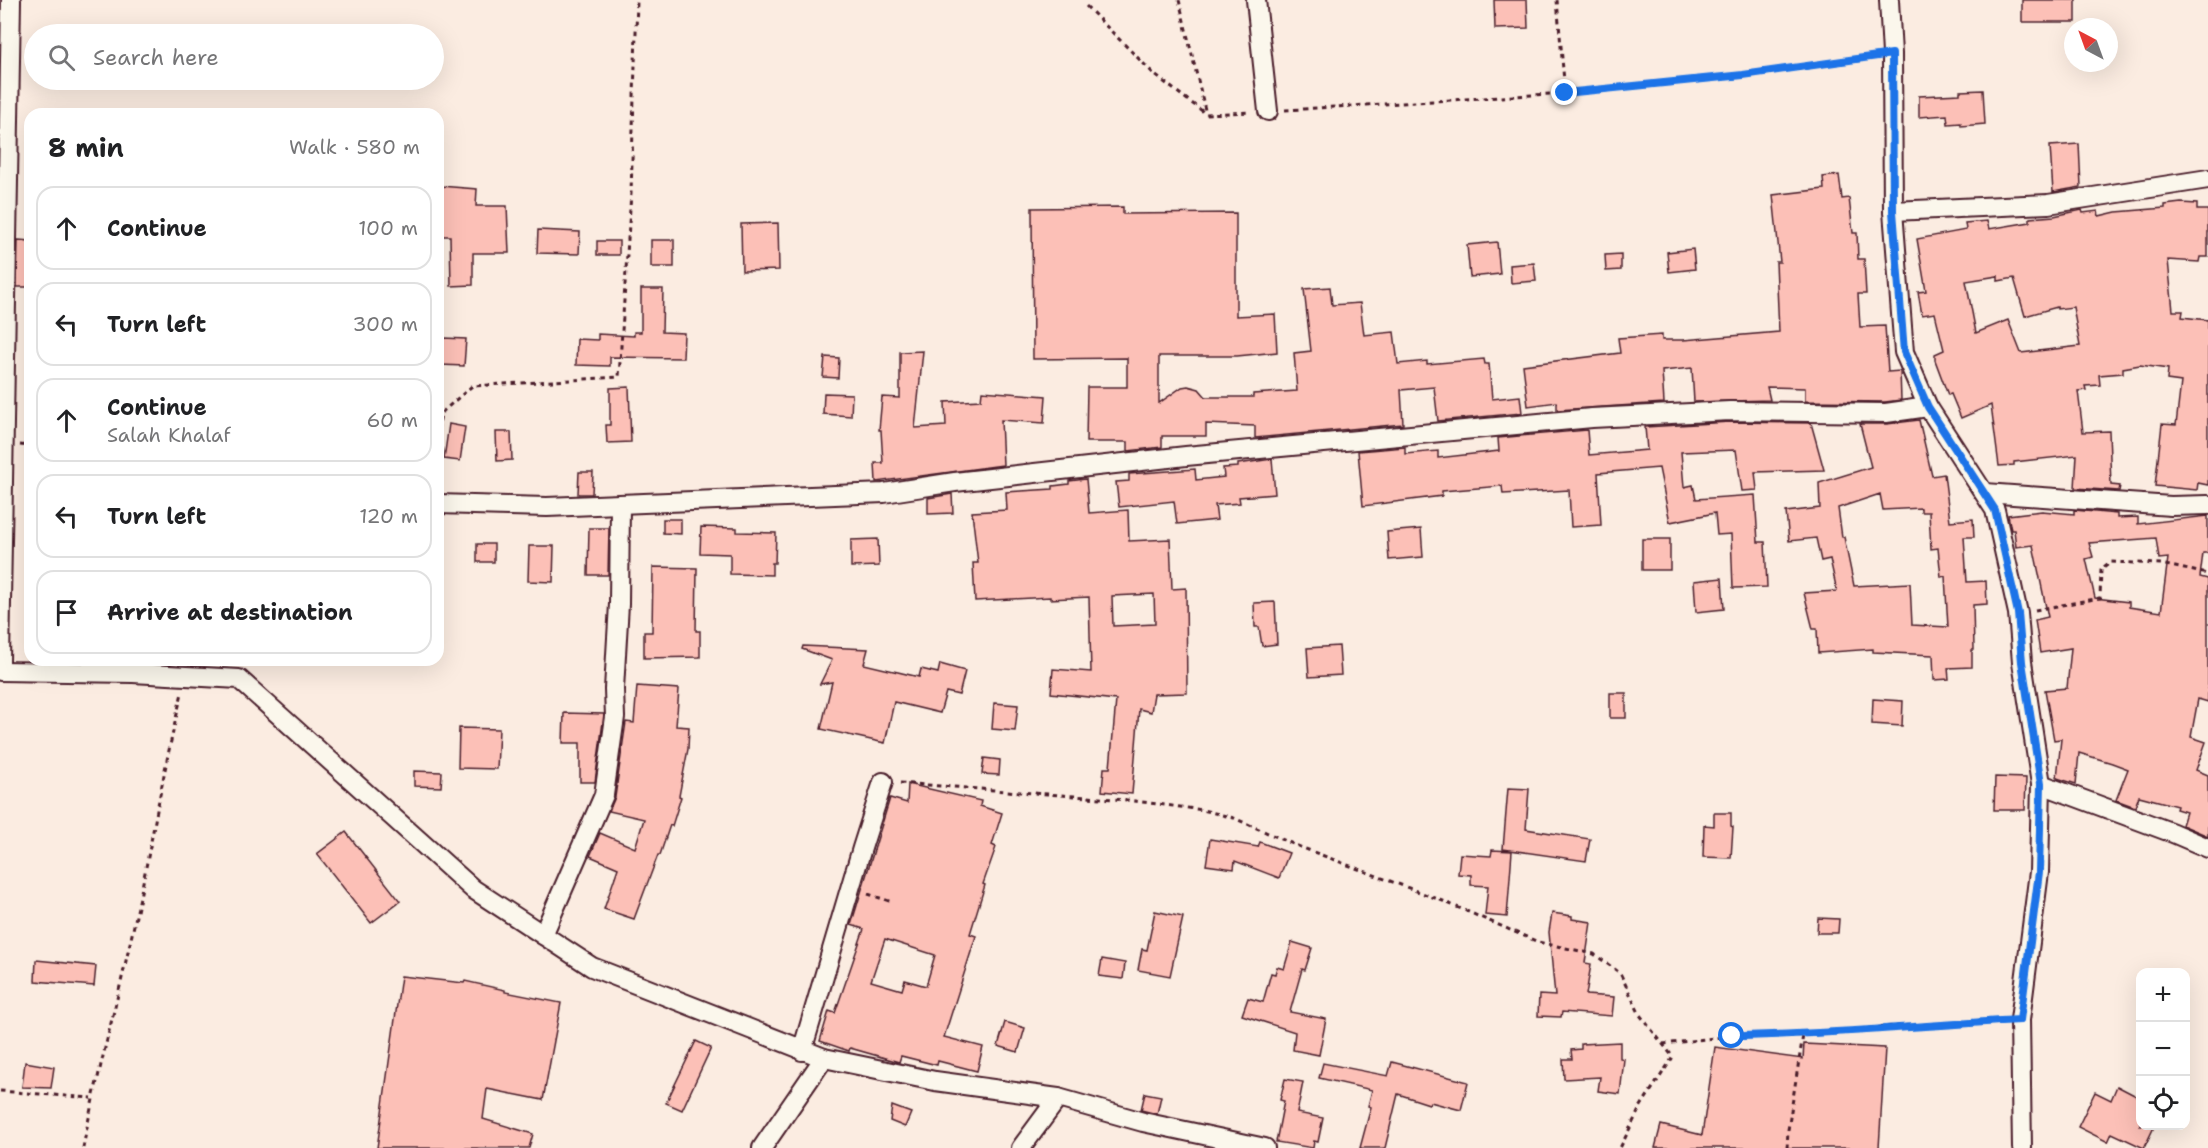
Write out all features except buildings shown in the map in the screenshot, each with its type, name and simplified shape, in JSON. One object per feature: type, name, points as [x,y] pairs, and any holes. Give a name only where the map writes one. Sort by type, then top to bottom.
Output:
[{"type":"street","points":[[0,662],[11,0]]},
{"type":"street","points":[[1256,0],[1268,111]]},
{"type":"street","points":[[1889,0],[1892,54],[1893,211],[1904,352],[1928,407],[1995,510],[2018,613],[2022,662],[2041,784],[2039,872],[2020,1020],[2022,1148]]},
{"type":"street","points":[[1893,211],[2048,204],[2208,179]]},
{"type":"street","points":[[444,504],[547,507],[884,493],[955,482],[1186,456],[1592,418],[1730,411],[1886,413],[1928,407]]},
{"type":"street","points":[[1985,493],[2171,506],[2208,505]]},
{"type":"street","points":[[543,935],[604,795],[615,717],[620,504]]},
{"type":"street","points":[[0,671],[186,668],[240,679],[473,889],[592,967],[824,1058],[935,1081],[1058,1098],[1143,1122],[1265,1148]]},
{"type":"street","points":[[802,1051],[883,782]]},
{"type":"street","points":[[2041,784],[2208,848]]},
{"type":"street","points":[[762,1148],[824,1058]]},
{"type":"street","points":[[1021,1148],[1058,1098]]},
{"type":"path","points":[[444,410],[472,386],[619,376],[631,193],[637,0]]},
{"type":"path","points":[[1179,0],[1206,114]]},
{"type":"path","points":[[1557,0],[1565,93]]},
{"type":"path","points":[[1086,6],[1155,75],[1206,114],[1565,93],[1743,75],[1892,54]]},
{"type":"path","points":[[2018,613],[2100,598],[2101,569],[2110,562],[2161,564],[2208,574]]},
{"type":"path","points":[[83,1148],[92,1098],[134,926],[158,796],[186,668]]},
{"type":"path","points":[[883,782],[1127,800],[1203,810],[1234,818],[1295,845],[1443,901],[1538,942],[1594,954],[1620,973],[1640,1016],[1673,1057],[1641,1106],[1620,1148]]},
{"type":"path","points":[[851,888],[892,902]]},
{"type":"path","points":[[1663,1044],[1732,1036],[1803,1035],[1889,1027],[2020,1020]]},
{"type":"path","points":[[1787,1148],[1803,1035]]},
{"type":"path","points":[[0,1091],[92,1098]]},
{"type":"route","points":[[1565,93],[1743,75],[1892,54],[1893,211],[1904,352],[1928,407],[1995,510],[2018,613],[2022,662],[2041,784],[2039,872],[2020,1020],[1889,1027],[1803,1035],[1732,1036]]}]
